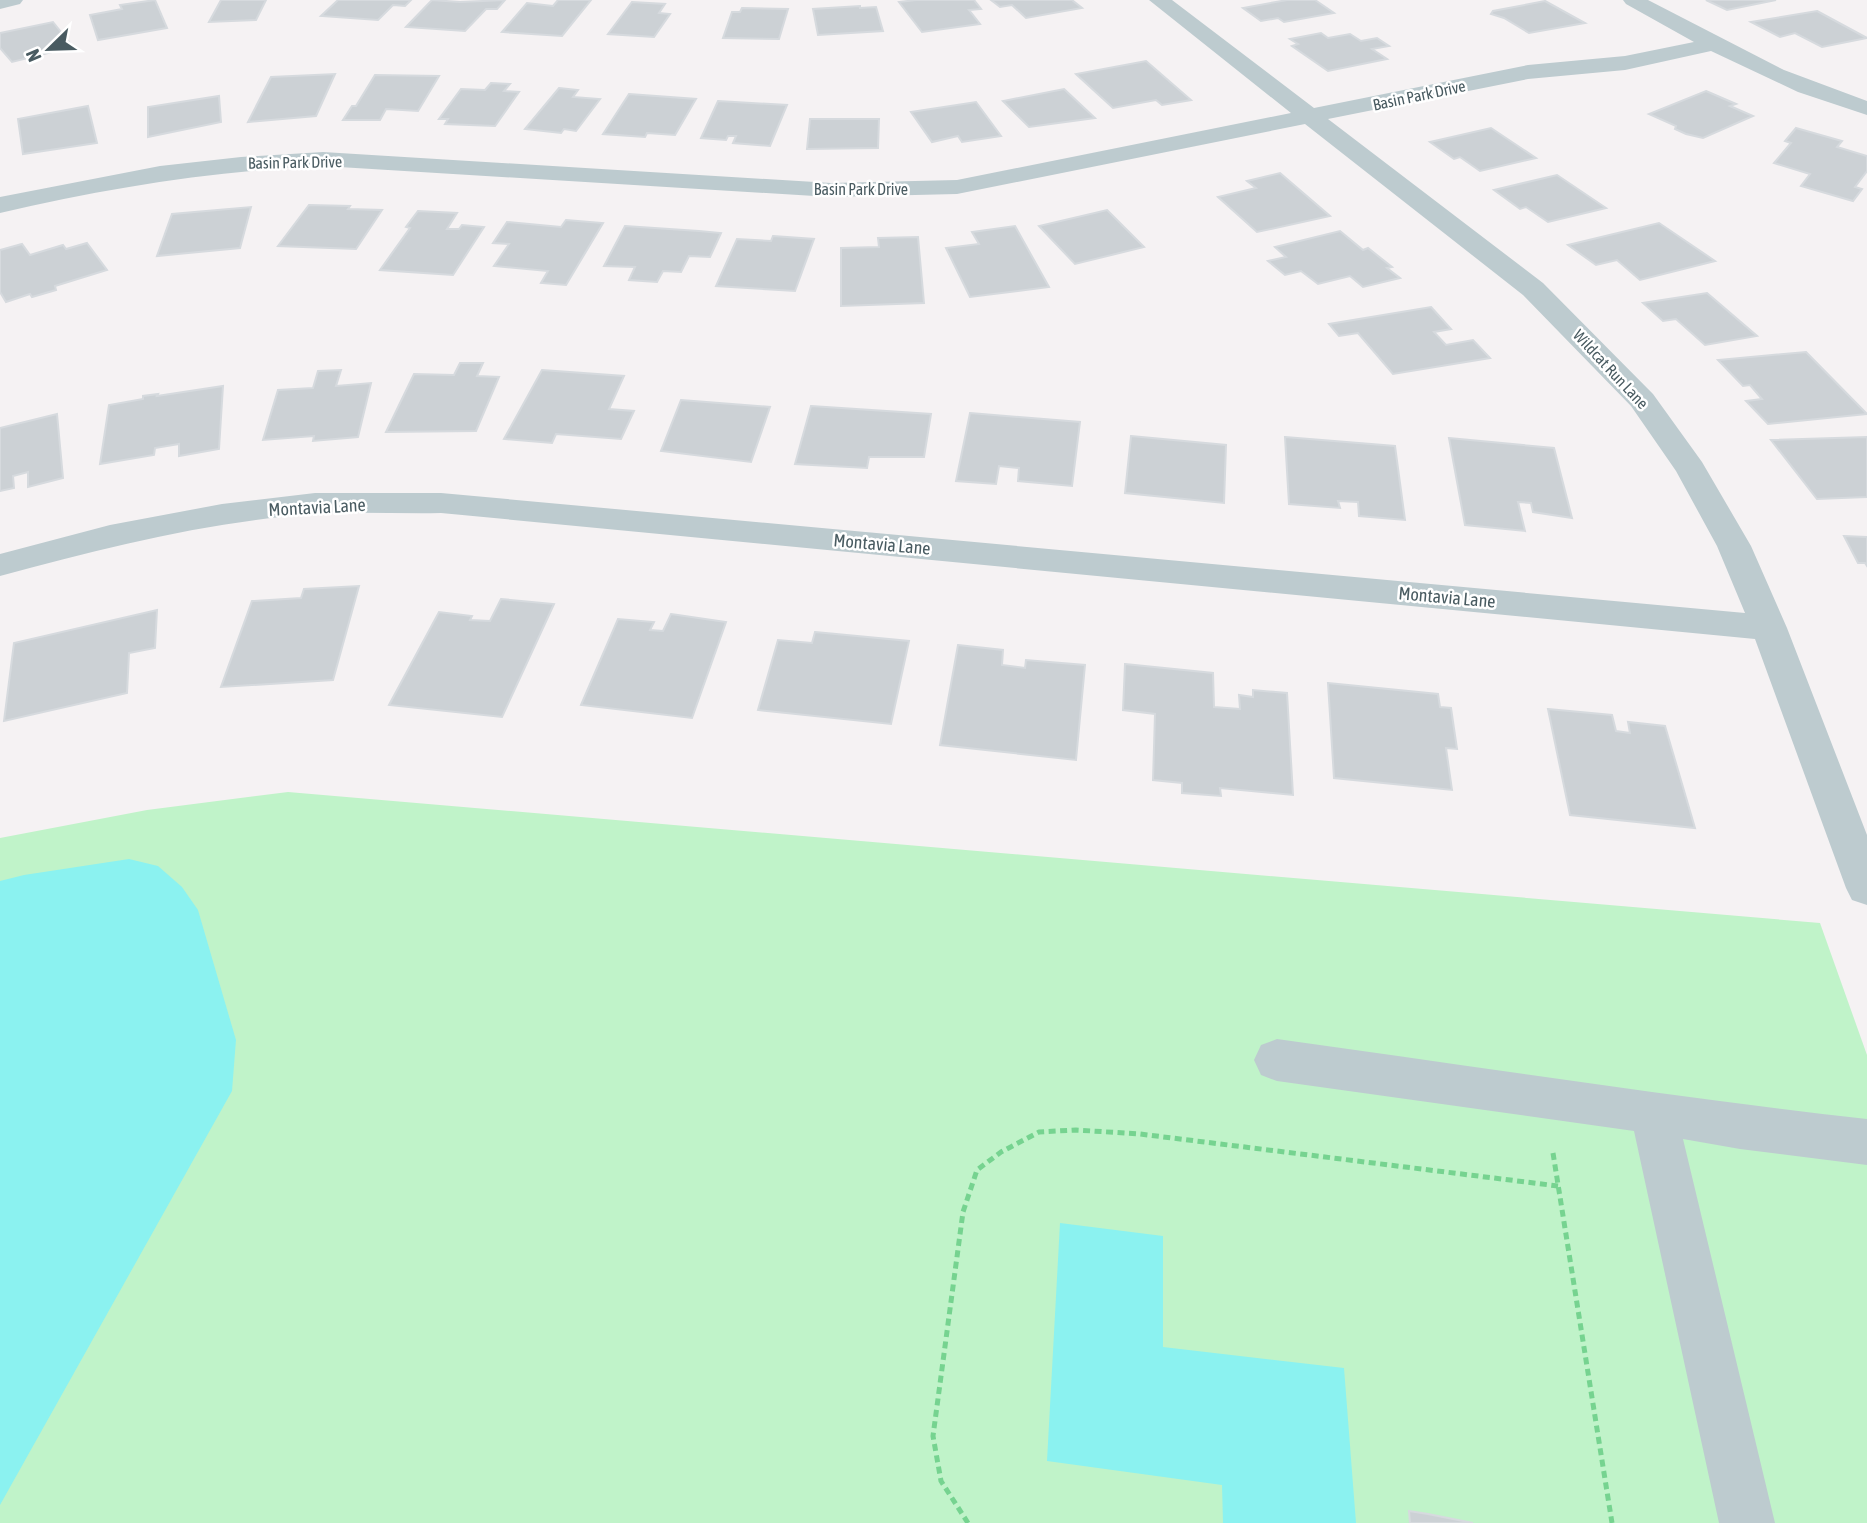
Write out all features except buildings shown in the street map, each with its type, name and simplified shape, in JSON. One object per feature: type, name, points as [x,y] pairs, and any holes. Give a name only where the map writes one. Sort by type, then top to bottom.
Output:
[{"type":"street","points":[[0,3],[13,0]]},
{"type":"street","name":"Wildcat Run Lane","points":[[1159,0],[1533,289],[1590,344],[1642,400],[1690,468],[1734,546],[1769,628],[1867,888]]},
{"type":"street","points":[[1633,0],[1782,79],[1834,99],[1867,108]]},
{"type":"street","name":"Basin Park Drive","points":[[0,205],[67,189],[170,171],[257,161],[323,159],[831,190],[957,187],[1528,72],[1625,63],[1713,44]]},
{"type":"street","name":"Montavia Lane","points":[[0,565],[50,550],[206,517],[299,505],[441,503],[1769,628]]},
{"type":"street","points":[[1277,1060],[1653,1112],[1740,1127],[1867,1142]]},
{"type":"street","points":[[1653,1112],[1747,1523]]},
{"type":"path","points":[[1545,1097],[1612,1523]]},
{"type":"path","points":[[968,1523],[941,1481],[933,1436],[963,1212],[977,1170],[1000,1152],[1039,1132],[1140,1134],[1558,1186]]},
{"type":"green space","points":[[288,792],[1820,923],[1867,1055],[1867,1523],[0,1523],[0,838],[147,810]]},
{"type":"water","points":[[129,859],[158,866],[182,887],[198,910],[236,1040],[232,1091],[0,1505],[0,881]]},
{"type":"water","points":[[1060,1223],[1163,1236],[1163,1347],[1344,1368],[1356,1523],[1223,1523],[1222,1485],[1047,1461]]}]
